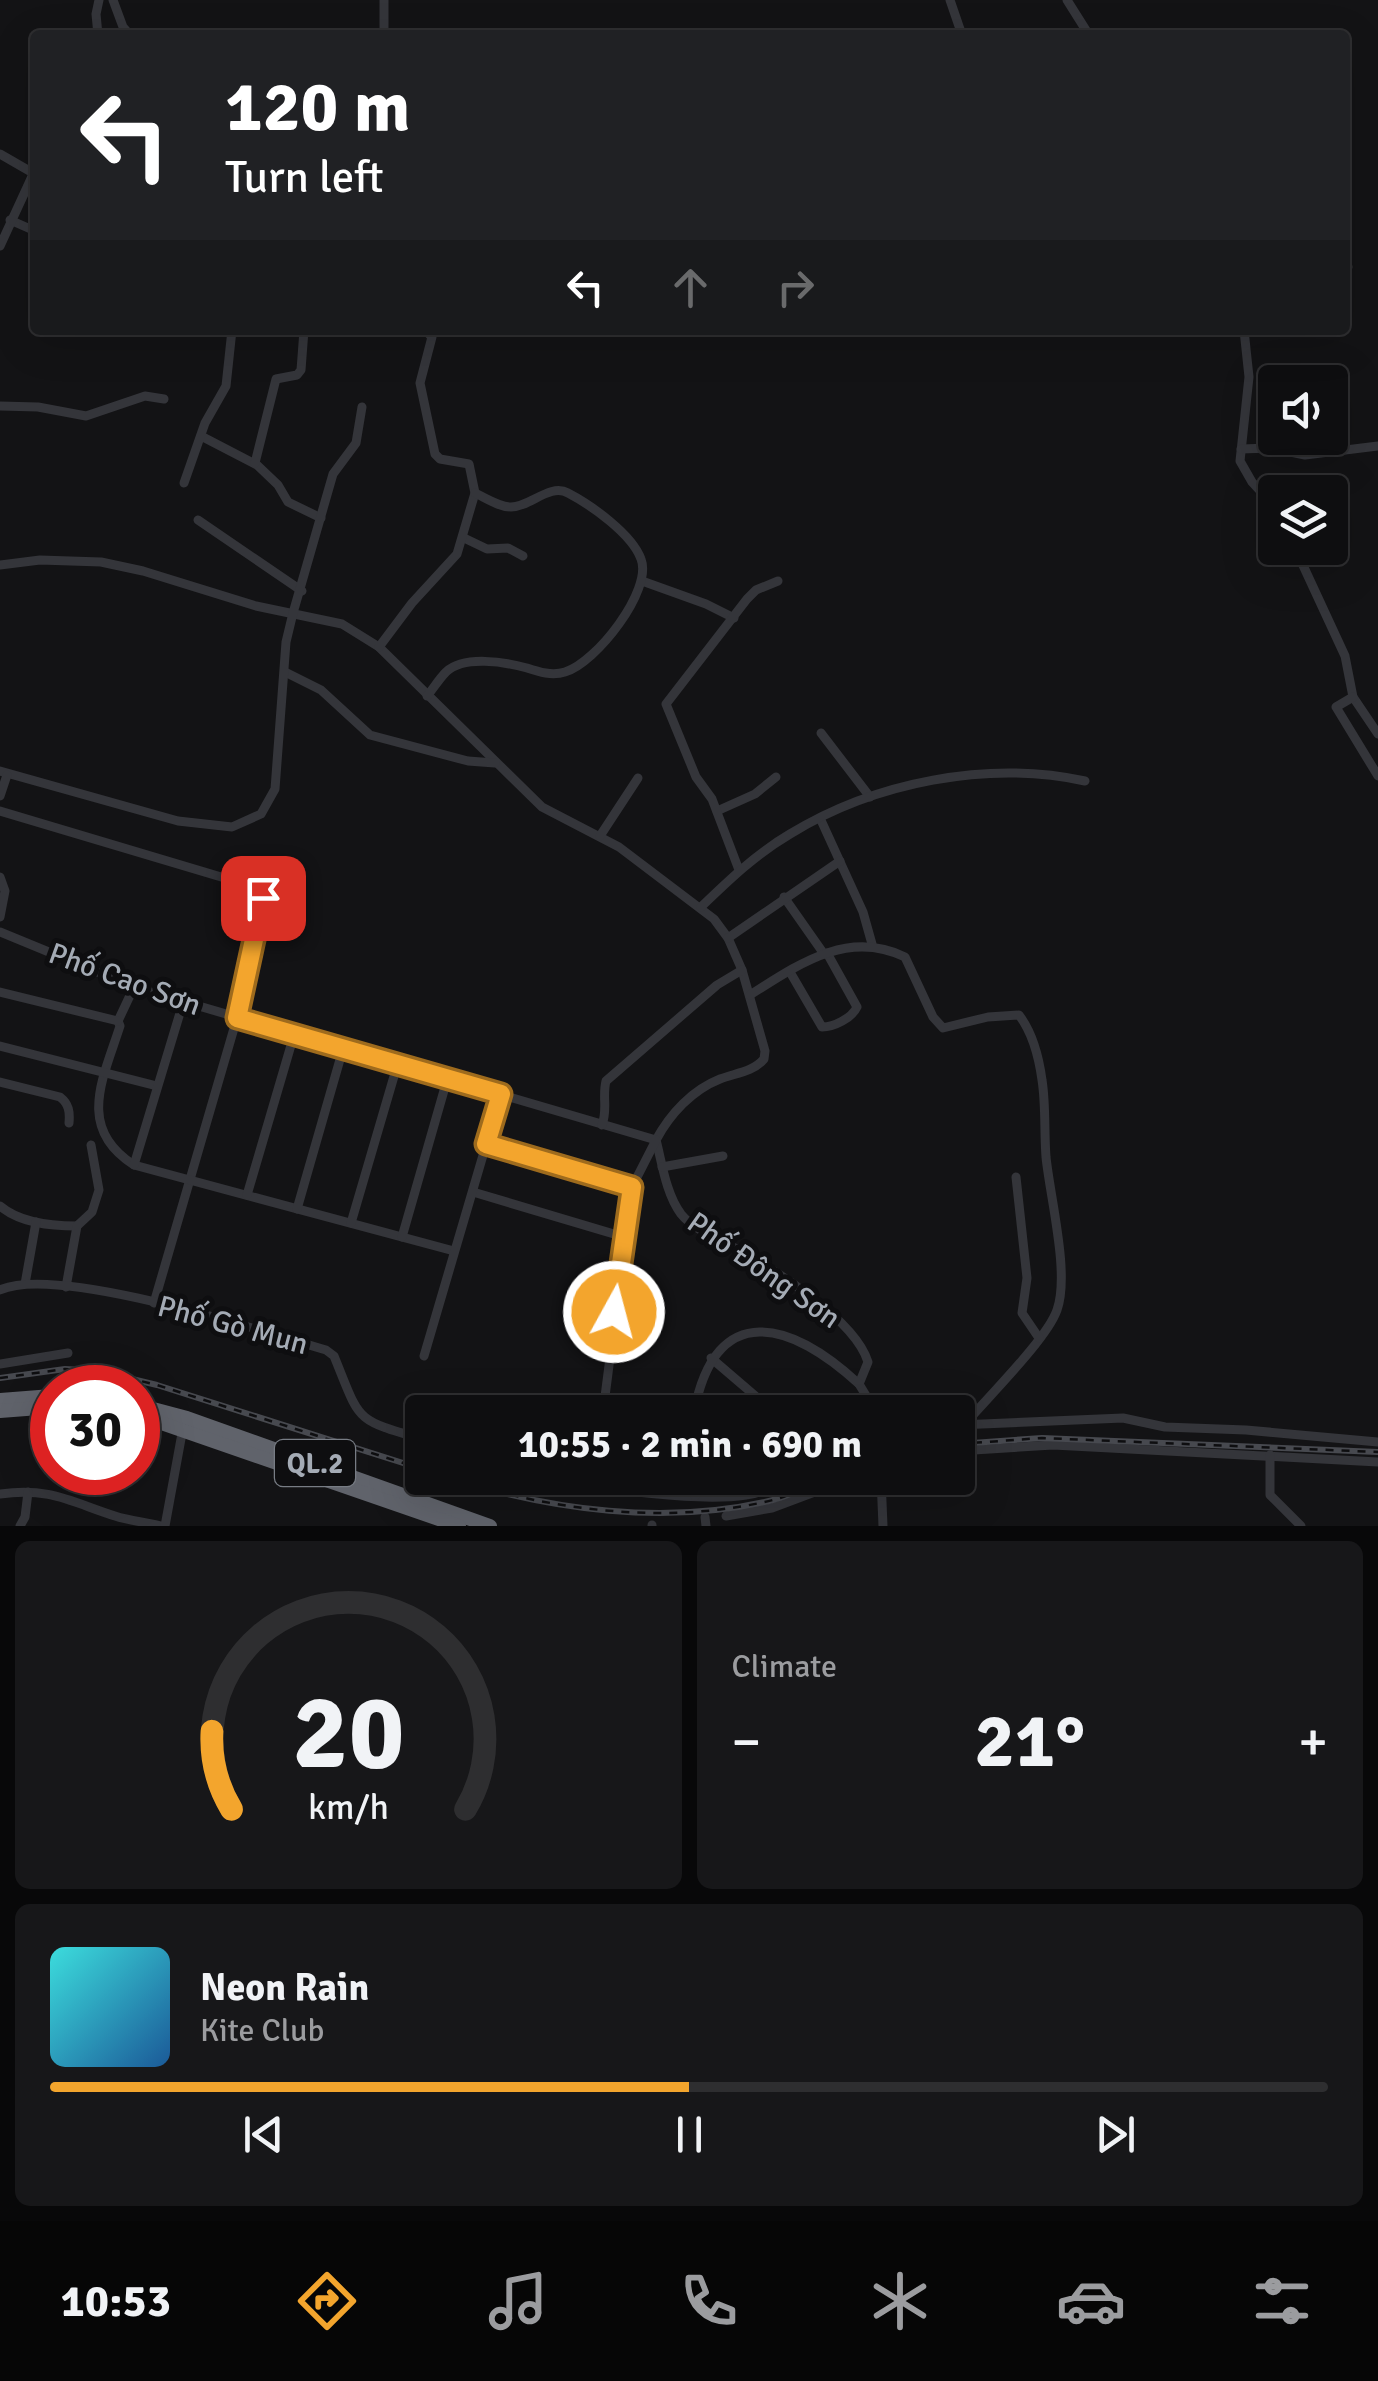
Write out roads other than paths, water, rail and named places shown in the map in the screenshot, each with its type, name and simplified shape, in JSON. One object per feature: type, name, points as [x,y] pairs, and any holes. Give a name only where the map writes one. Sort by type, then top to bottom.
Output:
[{"type":"highway","points":[[0,1400],[30,1398]]},
{"type":"highway","points":[[0,1412],[30,1409]]},
{"type":"highway","name":"QL.2","points":[[160,1410],[490,1526]]},
{"type":"highway","name":"QL.2","points":[[160,1421],[458,1526]]},
{"type":"street","points":[[98,30],[99,0]]},
{"type":"street","points":[[113,0],[124,30]]},
{"type":"street","points":[[384,0],[384,30]]},
{"type":"street","points":[[950,0],[960,30]]},
{"type":"street","points":[[1067,0],[1086,30]]},
{"type":"street","points":[[0,154],[30,170]]},
{"type":"street","points":[[0,246],[30,180]]},
{"type":"street","points":[[10,220],[30,229]]},
{"type":"street","points":[[184,483],[208,416],[226,386],[231,335]]},
{"type":"street","points":[[255,463],[276,379],[297,375],[301,370],[304,335]]},
{"type":"street","points":[[379,647],[457,554],[476,493],[469,464],[440,459],[435,454],[420,383],[432,346],[430,335]]},
{"type":"street","points":[[1245,335],[1249,377],[1240,461],[1258,487]]},
{"type":"street","points":[[0,406],[86,416],[145,396],[164,398]]},
{"type":"street","points":[[0,796],[3,773],[178,821],[232,827],[261,814],[276,789],[286,642],[293,613],[333,474],[356,443],[362,407]]},
{"type":"street","points":[[201,436],[255,463],[278,484],[288,502],[320,518]]},
{"type":"street","points":[[1241,449],[1270,448],[1305,454],[1378,446]]},
{"type":"street","points":[[427,696],[457,664],[516,665],[548,674],[581,664],[613,635],[642,582],[642,560],[629,540],[568,492],[552,492],[508,507],[476,493]]},
{"type":"street","points":[[198,520],[302,591]]},
{"type":"street","points":[[464,538],[487,549],[508,548],[523,556]]},
{"type":"street","points":[[0,565],[40,560],[101,562],[342,624],[379,647],[542,807],[637,859],[684,899],[701,907],[728,938],[750,996],[764,1059],[759,1065],[720,1079],[694,1094],[664,1124],[632,1187],[605,1395]]},
{"type":"street","points":[[1303,565],[1345,656],[1353,697],[1378,734]]},
{"type":"street","points":[[739,870],[666,704],[756,590],[778,581]]},
{"type":"street","points":[[642,582],[734,618]]},
{"type":"street","points":[[285,672],[321,690],[370,735],[468,761],[496,764]]},
{"type":"street","points":[[1353,697],[1336,707],[1378,776]]},
{"type":"street","points":[[821,733],[870,797]]},
{"type":"street","points":[[701,907],[739,870],[786,836],[870,797],[950,777],[1033,772],[1085,781]]},
{"type":"street","points":[[716,811],[754,794],[776,777]]},
{"type":"street","points":[[600,836],[638,778]]},
{"type":"street","points":[[0,811],[258,888],[263,898],[237,1018],[154,1303]]},
{"type":"street","points":[[820,818],[864,912],[872,944]]},
{"type":"street","points":[[728,938],[840,861]]},
{"type":"street","points":[[0,877],[4,891],[0,917]]},
{"type":"street","points":[[784,897],[825,953],[857,1007],[855,1012],[836,1024],[822,1027],[790,972]]},
{"type":"street","name":"Phố Cao Sơn","points":[[0,932],[134,988],[656,1140]]},
{"type":"street","points":[[750,996],[825,953],[872,944],[905,957],[933,1017],[943,1028],[1006,1014],[1019,1015],[1026,1024],[1042,1078],[1046,1156],[1060,1265],[1058,1307],[1039,1338],[975,1409]]},
{"type":"street","points":[[602,1125],[607,1107],[603,1091],[606,1081],[717,985],[742,970]]},
{"type":"street","points":[[134,988],[118,1021],[120,1026],[97,1105],[97,1120],[114,1149],[134,1165],[454,1251]]},
{"type":"street","points":[[0,992],[118,1021]]},
{"type":"street","points":[[134,1165],[183,1002]]},
{"type":"street","points":[[247,1195],[294,1035]]},
{"type":"street","points":[[0,1046],[157,1086]]},
{"type":"street","points":[[297,1209],[343,1049]]},
{"type":"street","points":[[351,1223],[397,1066]]},
{"type":"street","points":[[402,1237],[447,1080]]},
{"type":"street","points":[[0,1082],[60,1097],[66,1101],[70,1122]]},
{"type":"street","points":[[424,1356],[501,1094]]},
{"type":"street","name":"Phố Đông Sơn","points":[[656,1140],[662,1167],[682,1215],[822,1307],[857,1340],[868,1362],[859,1384],[866,1395]]},
{"type":"street","points":[[486,1144],[632,1187]]},
{"type":"street","points":[[66,1287],[76,1226],[92,1212],[98,1190],[91,1145]]},
{"type":"street","points":[[662,1167],[723,1156]]},
{"type":"street","points":[[1016,1177],[1027,1278],[1022,1313],[1039,1338]]},
{"type":"street","points":[[473,1192],[624,1237]]},
{"type":"street","points":[[0,1206],[19,1218],[76,1226]]},
{"type":"street","points":[[26,1284],[36,1222]]},
{"type":"street","name":"Phố Gò Mun","points":[[0,1290],[26,1284],[99,1290],[326,1350],[334,1356],[356,1410],[366,1421],[405,1434]]},
{"type":"street","points":[[698,1395],[712,1358],[728,1340],[750,1332],[777,1334],[814,1348],[859,1384]]},
{"type":"street","points":[[0,1364],[68,1352]]},
{"type":"street","points":[[712,1358],[754,1395]]},
{"type":"street","points":[[975,1424],[1123,1418],[1165,1427],[1378,1442]]},
{"type":"street","points":[[0,1494],[68,1496],[114,1521],[163,1526],[183,1428]]},
{"type":"street","points":[[975,1450],[1053,1444],[1378,1462]]},
{"type":"street","points":[[1270,1455],[1270,1496],[1301,1526]]},
{"type":"street","points":[[20,1526],[28,1492]]},
{"type":"street","points":[[689,1495],[748,1495]]},
{"type":"street","points":[[726,1516],[772,1508],[807,1495]]},
{"type":"street","points":[[882,1495],[883,1526]]},
{"type":"railway","points":[[0,1378],[65,1369],[99,1371],[157,1385],[405,1464]]},
{"type":"railway","points":[[975,1443],[1042,1438],[1378,1452]]},
{"type":"railway","points":[[512,1495],[568,1506],[650,1513],[733,1508],[788,1495]]}]
